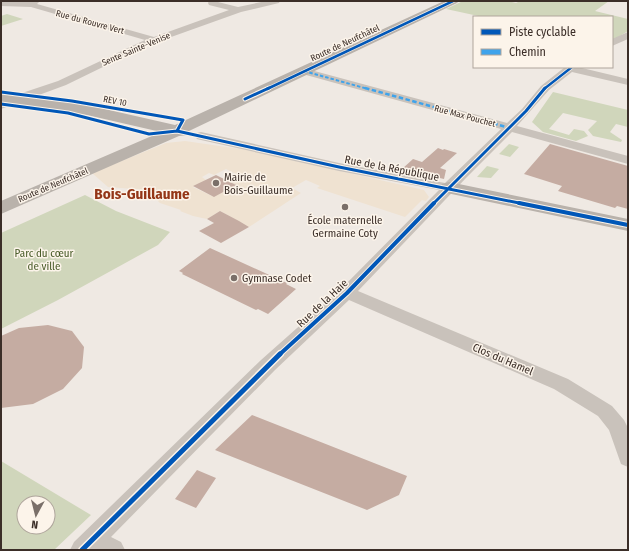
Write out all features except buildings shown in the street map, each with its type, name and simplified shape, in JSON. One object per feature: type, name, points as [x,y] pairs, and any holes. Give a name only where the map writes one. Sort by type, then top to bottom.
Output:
[{"type":"main road","name":"Route de Neufchâtel","points":[[1,208],[177,130],[453,1]]},
{"type":"main road","name":"Rue de la République","points":[[1,98],[87,110],[201,136]]},
{"type":"main road","name":"Rue de la République","points":[[449,188],[628,225]]},
{"type":"street","name":"Sente Sainte-Venise","points":[[1,106],[29,94],[62,83],[167,35],[238,10],[276,1]]},
{"type":"street","name":"Rue du Rouvre Vert","points":[[1,4],[34,3],[156,40]]},
{"type":"street","points":[[212,3],[238,10]]},
{"type":"street","points":[[613,42],[628,35]]},
{"type":"street","points":[[571,68],[628,82]]},
{"type":"street","name":"Rue de la Haie","points":[[87,544],[268,365],[347,293],[424,212],[510,128],[545,88],[571,68]]},
{"type":"street","name":"Rue Max Pouchet","points":[[303,71],[628,160]]},
{"type":"street","name":"Rue de la République","points":[[201,136],[339,167],[449,188]]},
{"type":"street","name":"Clos du Hamel","points":[[347,293],[561,384],[605,411],[618,426],[625,444],[628,458]]},
{"type":"street","points":[[87,544],[113,550]]},
{"type":"green space","points":[[463,1],[508,1],[516,3],[520,1],[609,1],[595,11],[628,19],[628,31],[613,40],[613,16],[478,16],[446,9]]},
{"type":"green space","points":[[7,14],[23,19],[1,26],[1,16]]},
{"type":"green space","points":[[553,92],[628,110],[628,127],[616,124],[610,132],[622,140],[621,142],[593,136],[588,130],[597,121],[563,113],[549,129],[569,135],[574,129],[584,131],[588,136],[576,141],[543,132],[532,122]]},
{"type":"green space","points":[[509,144],[519,147],[510,157],[499,154]]},
{"type":"green space","points":[[487,166],[499,169],[491,178],[477,177]]},
{"type":"green space","name":"Parc du cœur de ville","points":[[85,195],[116,211],[170,232],[158,245],[58,300],[1,329],[1,233]]},
{"type":"green space","points":[[1,461],[91,515],[54,550],[1,550]]},
{"type":"shaded area","points":[[185,141],[247,150],[424,190],[429,197],[426,201],[422,200],[405,217],[317,188],[320,186],[306,180],[292,188],[301,193],[249,227],[220,211],[207,219],[193,216],[160,203],[146,190],[108,187],[92,173],[166,143]],"holes":[[[226,169],[238,175],[227,181],[236,185],[226,191],[218,187],[217,193],[212,196],[193,187],[206,180],[202,177],[209,173],[214,175]]]},
{"type":"marked path","points":[[304,71],[510,128]]},
{"type":"cycle path","points":[[245,99],[453,1]]},
{"type":"cycle path","points":[[82,550],[268,365],[347,293],[461,175],[526,111],[545,88],[571,68]]},
{"type":"cycle path","name":"REV 10","points":[[1,92],[72,101],[183,120],[177,131]]},
{"type":"cycle path","points":[[1,104],[68,113],[149,134],[177,131],[339,167],[628,225]]},
{"type":"place","name":"Mairie de Bois-Guillaume","points":[[216,183]]},
{"type":"place","name":"École maternelle Germaine Coty","points":[[345,207]]},
{"type":"place","name":"Gymnase Codet","points":[[234,278]]},
{"type":"district","name":"Bois-Guillaume","points":[[142,194]]}]
